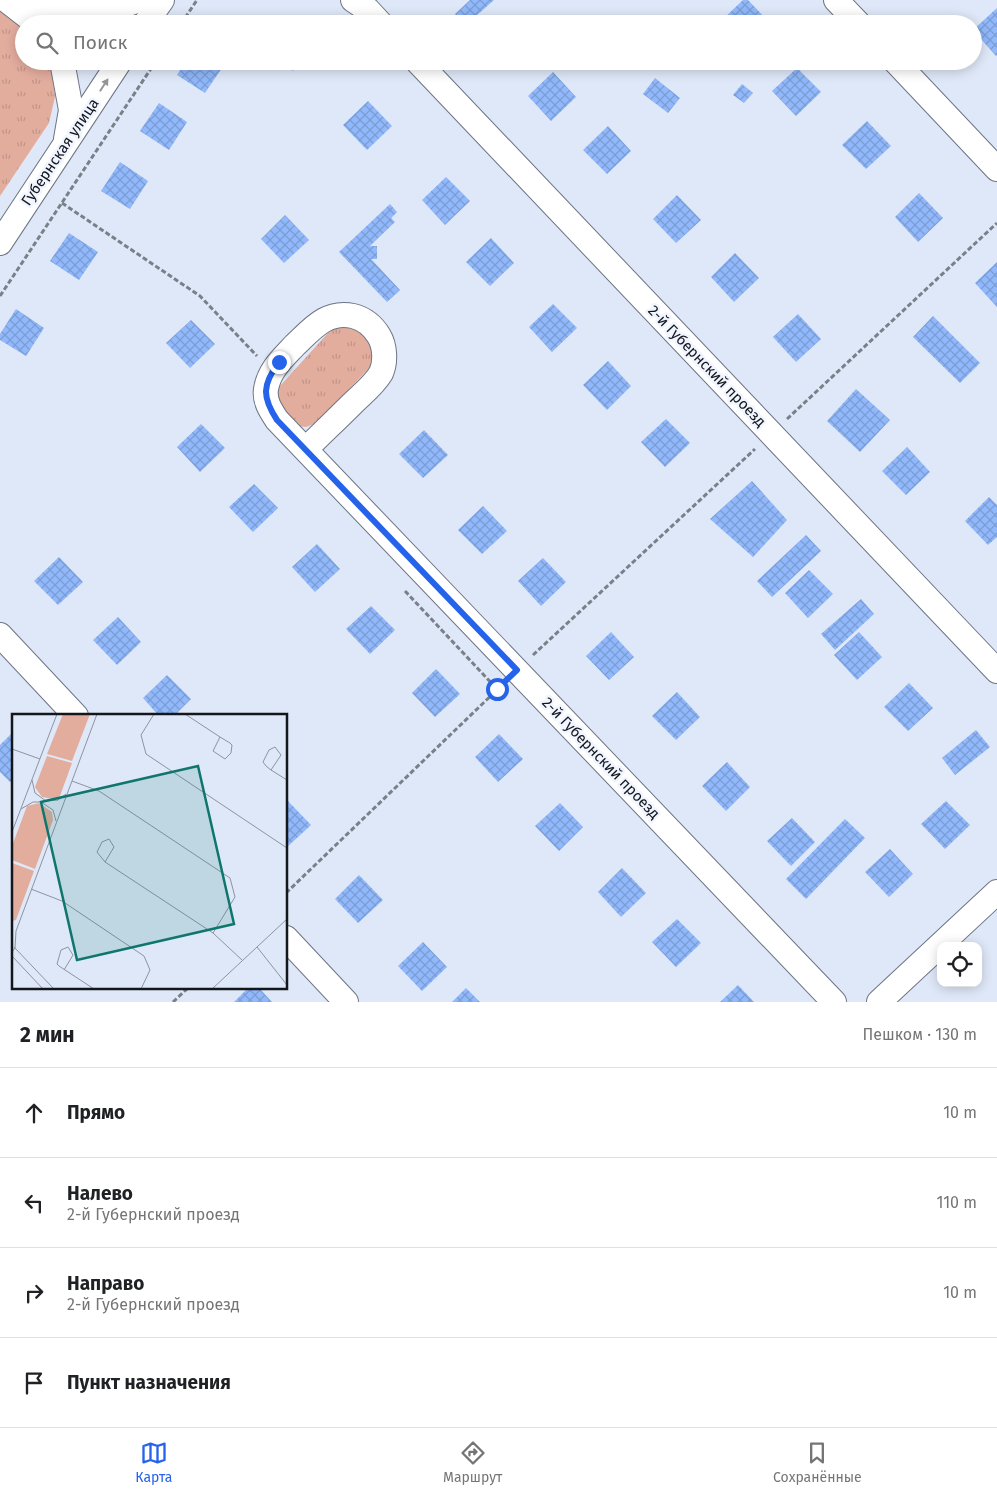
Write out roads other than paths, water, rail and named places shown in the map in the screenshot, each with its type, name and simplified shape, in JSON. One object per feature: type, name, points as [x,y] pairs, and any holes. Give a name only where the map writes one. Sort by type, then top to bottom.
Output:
[{"type":"street","points":[[6,0],[25,15]]},
{"type":"street","points":[[34,0],[70,12],[109,11],[139,0]]},
{"type":"street","points":[[151,15],[162,0]]},
{"type":"street","points":[[353,0],[373,15]]},
{"type":"street","points":[[836,0],[850,15]]},
{"type":"street","points":[[64,70],[71,110],[64,146]]},
{"type":"street","name":"Губернская улица","points":[[0,243],[114,70]]},
{"type":"street","name":"2-й Губернский проезд","points":[[426,70],[997,671]]},
{"type":"street","points":[[903,70],[997,169]]},
{"type":"street","name":"2-й Губернский проезд","points":[[306,449],[372,385],[381,372],[385,356],[382,341],[373,327],[360,318],[345,314],[329,317],[316,325],[279,362],[269,375],[266,391],[268,407],[277,420],[834,1002]]},
{"type":"street","points":[[0,635],[74,714]]},
{"type":"street","points":[[879,1002],[997,892]]},
{"type":"street","points":[[288,940],[346,1002]]}]
